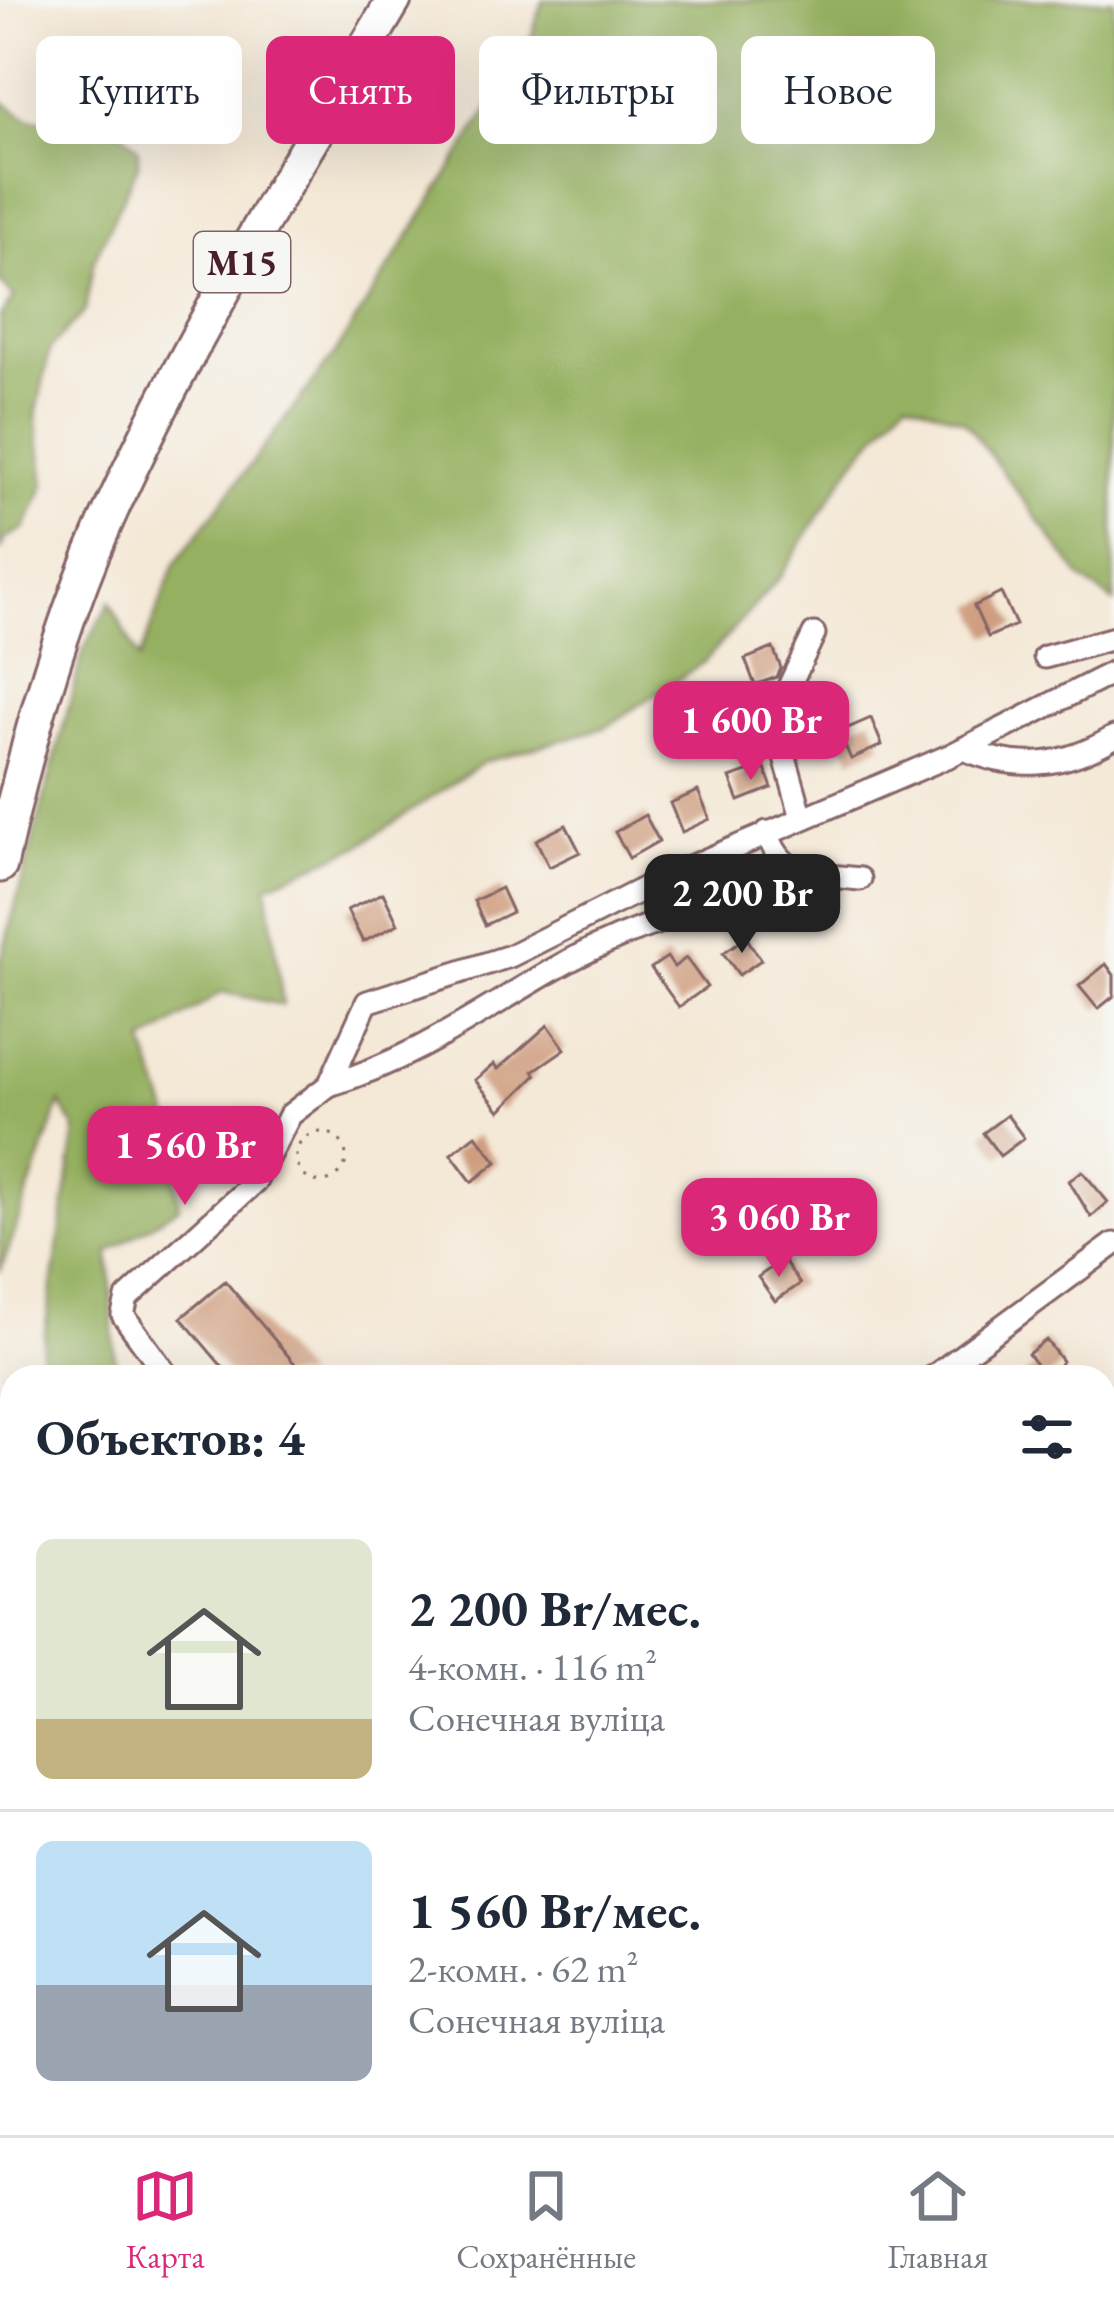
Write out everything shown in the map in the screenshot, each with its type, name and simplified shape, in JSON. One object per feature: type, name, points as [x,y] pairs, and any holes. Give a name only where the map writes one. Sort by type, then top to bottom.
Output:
[{"type":"highway","name":"М15","points":[[0,865],[44,693],[103,530],[159,412],[394,0]]},
{"type":"street","points":[[802,818],[774,718],[814,634]]},
{"type":"street","points":[[1045,657],[1114,638]]},
{"type":"street","points":[[329,1085],[355,1018],[368,1002],[511,956],[767,832],[964,749],[1114,672]]},
{"type":"street","points":[[964,749],[1020,765],[1045,765],[1066,761],[1114,737]]},
{"type":"street","points":[[767,832],[775,858],[792,871],[860,879]]},
{"type":"street","points":[[158,1365],[123,1315],[127,1298],[254,1182],[290,1115],[329,1085],[435,1044],[551,970],[609,941],[694,909],[755,895]]},
{"type":"street","points":[[949,1365],[1114,1244]]},
{"type":"path","points":[[322,1132],[337,1138],[346,1158],[340,1173],[320,1182],[305,1177],[296,1164],[302,1141],[322,1132]]},
{"type":"green space","points":[[543,0],[1114,0],[1114,602],[1082,579],[965,421],[907,399],[855,460],[780,577],[704,662],[606,727],[484,762],[359,846],[267,885],[283,1005],[222,992],[144,1043],[168,1113],[179,1207],[109,1252],[115,1365],[40,1365],[76,1130],[60,1103],[0,1272],[0,963],[84,649],[110,602],[139,660],[175,564],[334,355],[479,125],[479,144],[717,144],[717,36],[532,36]]},
{"type":"green space","points":[[0,100],[36,120],[36,144],[134,144],[138,165],[94,260],[85,311],[50,348],[36,416],[45,485],[25,528],[5,539],[0,551],[0,316],[14,297],[0,282]]},
{"type":"building","points":[[1001,593],[1016,625],[988,637],[974,606]]},
{"type":"building","points":[[773,648],[781,668],[777,677],[755,685],[745,659]]},
{"type":"building","points":[[871,718],[882,745],[851,759],[839,732]]},
{"type":"building","points":[[764,766],[772,788],[739,801],[730,778]]},
{"type":"building","points":[[698,791],[710,819],[682,832],[670,803]]},
{"type":"building","points":[[645,815],[659,841],[629,858],[615,832]]},
{"type":"building","points":[[566,825],[580,852],[549,867],[536,840]]},
{"type":"building","points":[[501,888],[512,912],[485,925],[474,901]]},
{"type":"building","points":[[383,893],[398,924],[363,942],[347,910]]},
{"type":"building","points":[[746,937],[761,960],[739,975],[723,953]]},
{"type":"building","points":[[667,957],[674,967],[686,958],[707,987],[679,1007],[651,968]]},
{"type":"building","points":[[1106,964],[1114,975],[1114,996],[1098,1009],[1079,986]]},
{"type":"building","points":[[548,1025],[565,1049],[533,1071],[536,1075],[500,1111],[475,1080],[494,1064],[498,1069]]},
{"type":"building","points":[[1007,1115],[1024,1138],[1000,1156],[983,1133]]},
{"type":"building","points":[[476,1135],[497,1162],[472,1182],[451,1154]]},
{"type":"building","points":[[1082,1171],[1108,1202],[1091,1217],[1069,1181]]},
{"type":"building","points":[[783,1259],[800,1284],[775,1301],[758,1277]]},
{"type":"building","points":[[225,1281],[296,1365],[221,1365],[181,1318]]},
{"type":"building","points":[[1046,1340],[1062,1361],[1060,1365],[1036,1365],[1028,1354]]}]
